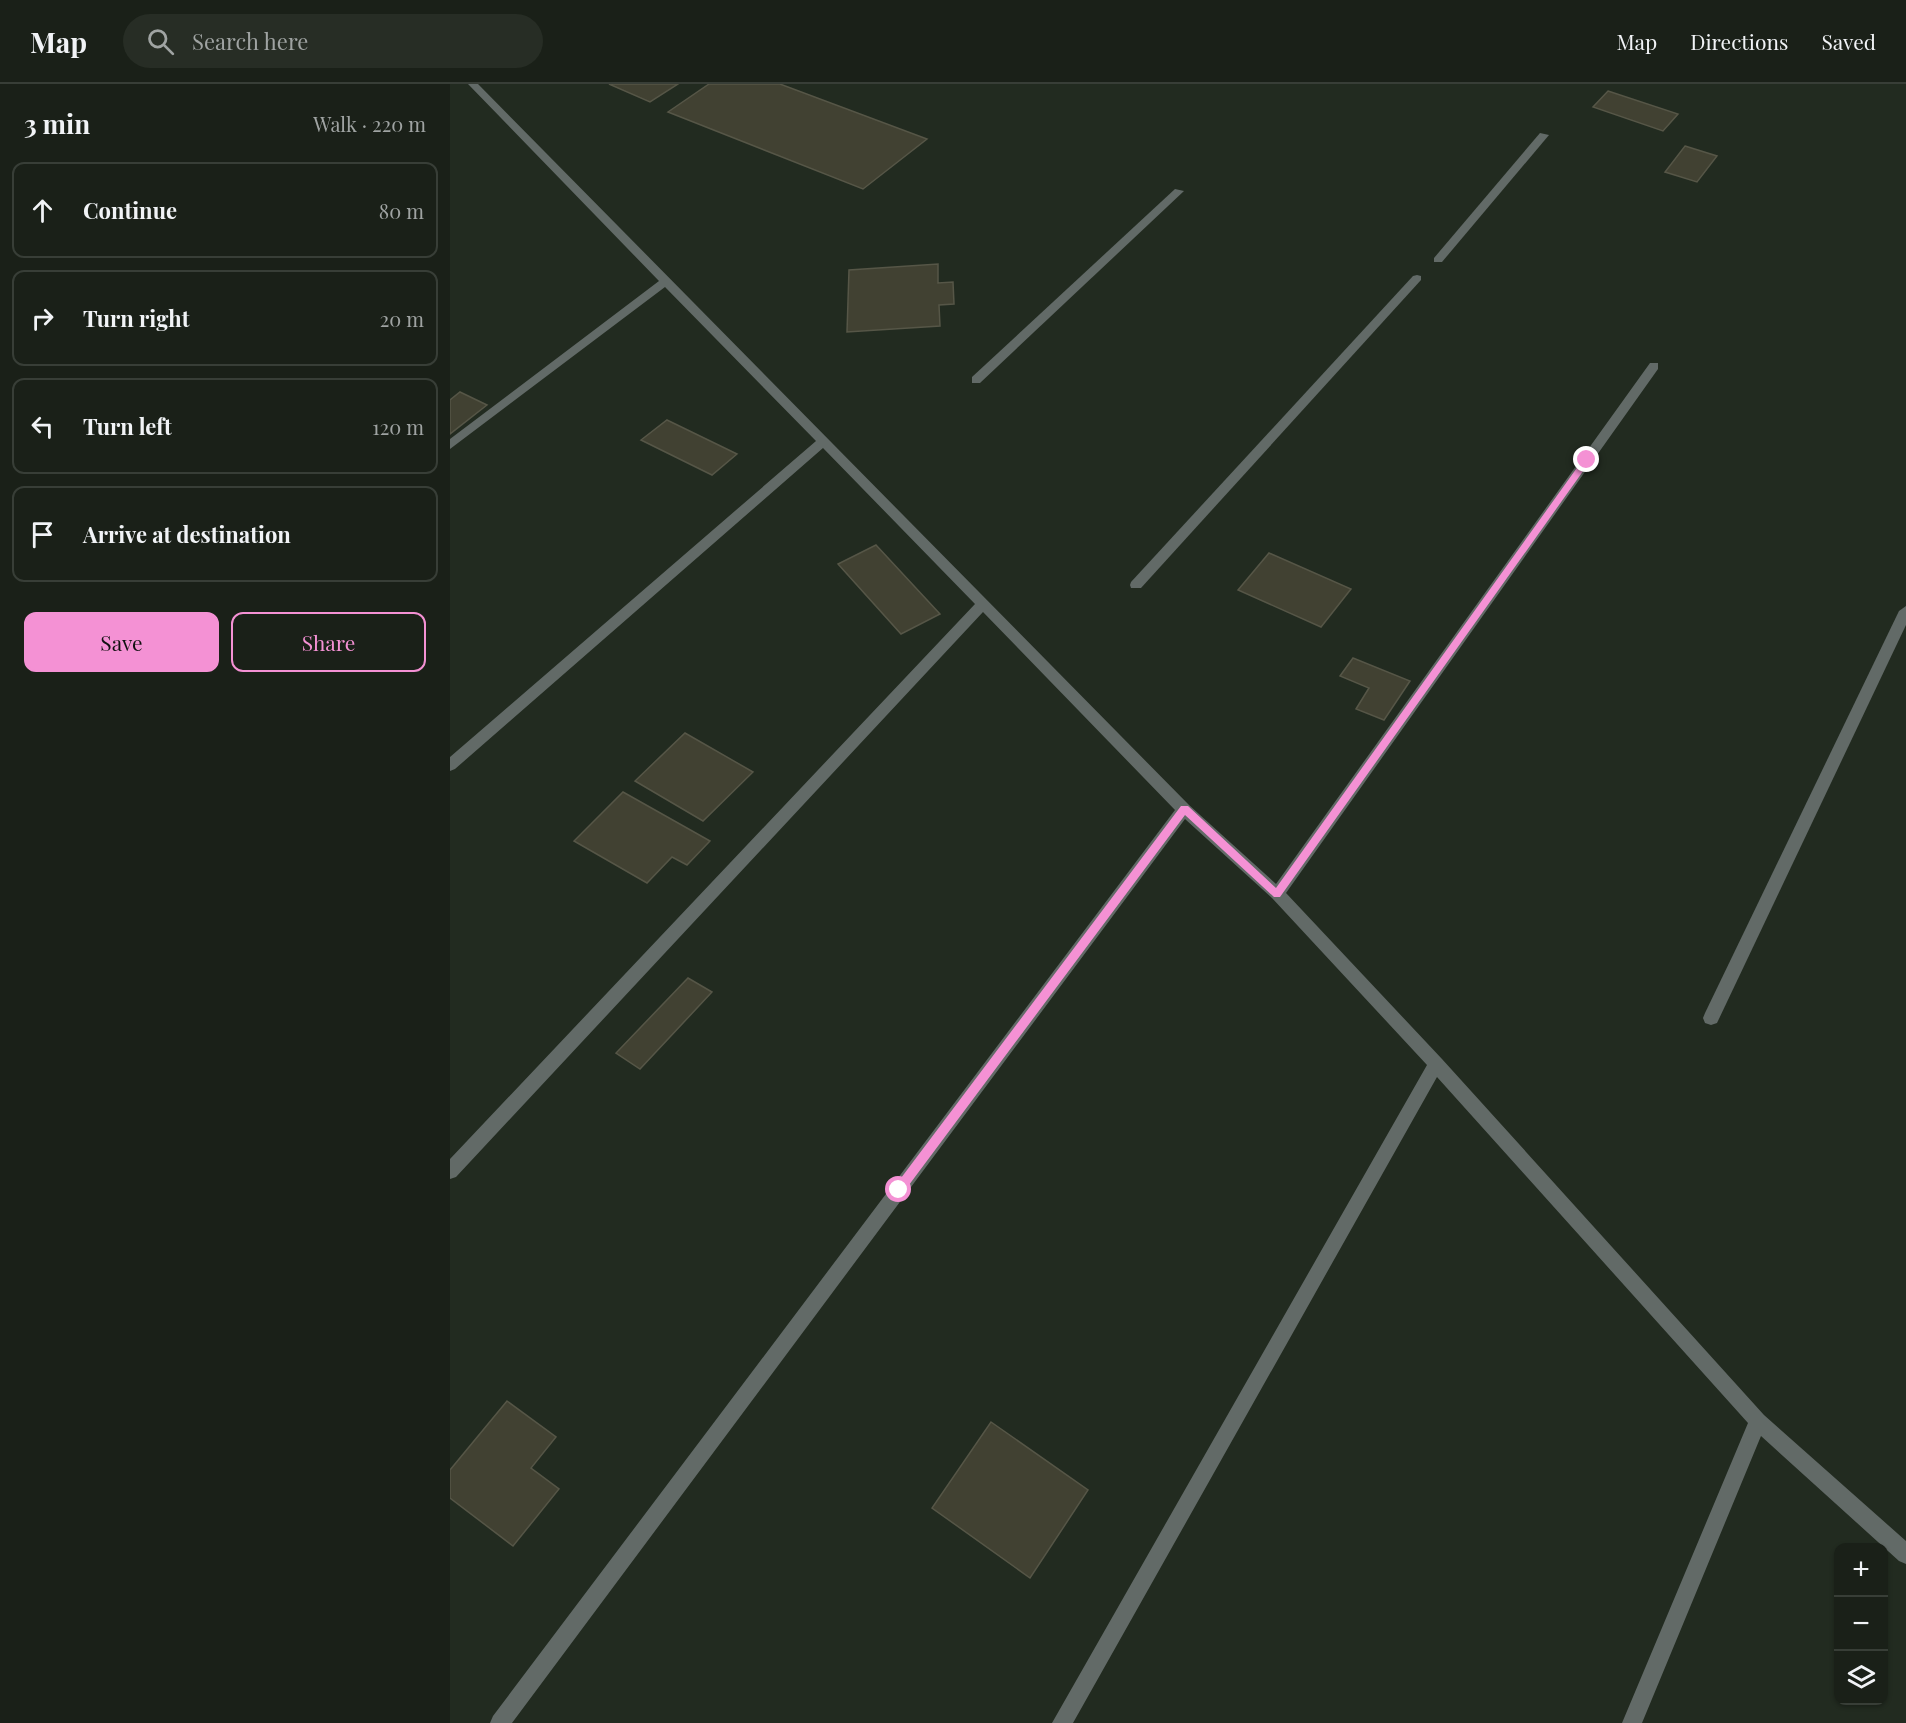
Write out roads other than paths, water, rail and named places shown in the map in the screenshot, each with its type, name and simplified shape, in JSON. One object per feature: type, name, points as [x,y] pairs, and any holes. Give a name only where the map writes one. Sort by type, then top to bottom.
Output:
[{"type":"street","points":[[473,84],[1184,808],[1277,894],[1436,1064],[1758,1421],[1906,1554]]},
{"type":"street","points":[[1438,260],[1544,135]]},
{"type":"street","points":[[976,380],[1179,191]]},
{"type":"street","points":[[1136,585],[1417,278]]},
{"type":"street","points":[[450,445],[666,281]]},
{"type":"street","points":[[1277,894],[1654,366]]},
{"type":"street","points":[[450,765],[823,441]]},
{"type":"street","points":[[450,1172],[983,604]]},
{"type":"street","points":[[1711,1018],[1906,611]]},
{"type":"street","points":[[500,1723],[1184,808]]},
{"type":"street","points":[[1062,1723],[1436,1064]]},
{"type":"street","points":[[1632,1723],[1758,1421]]}]
